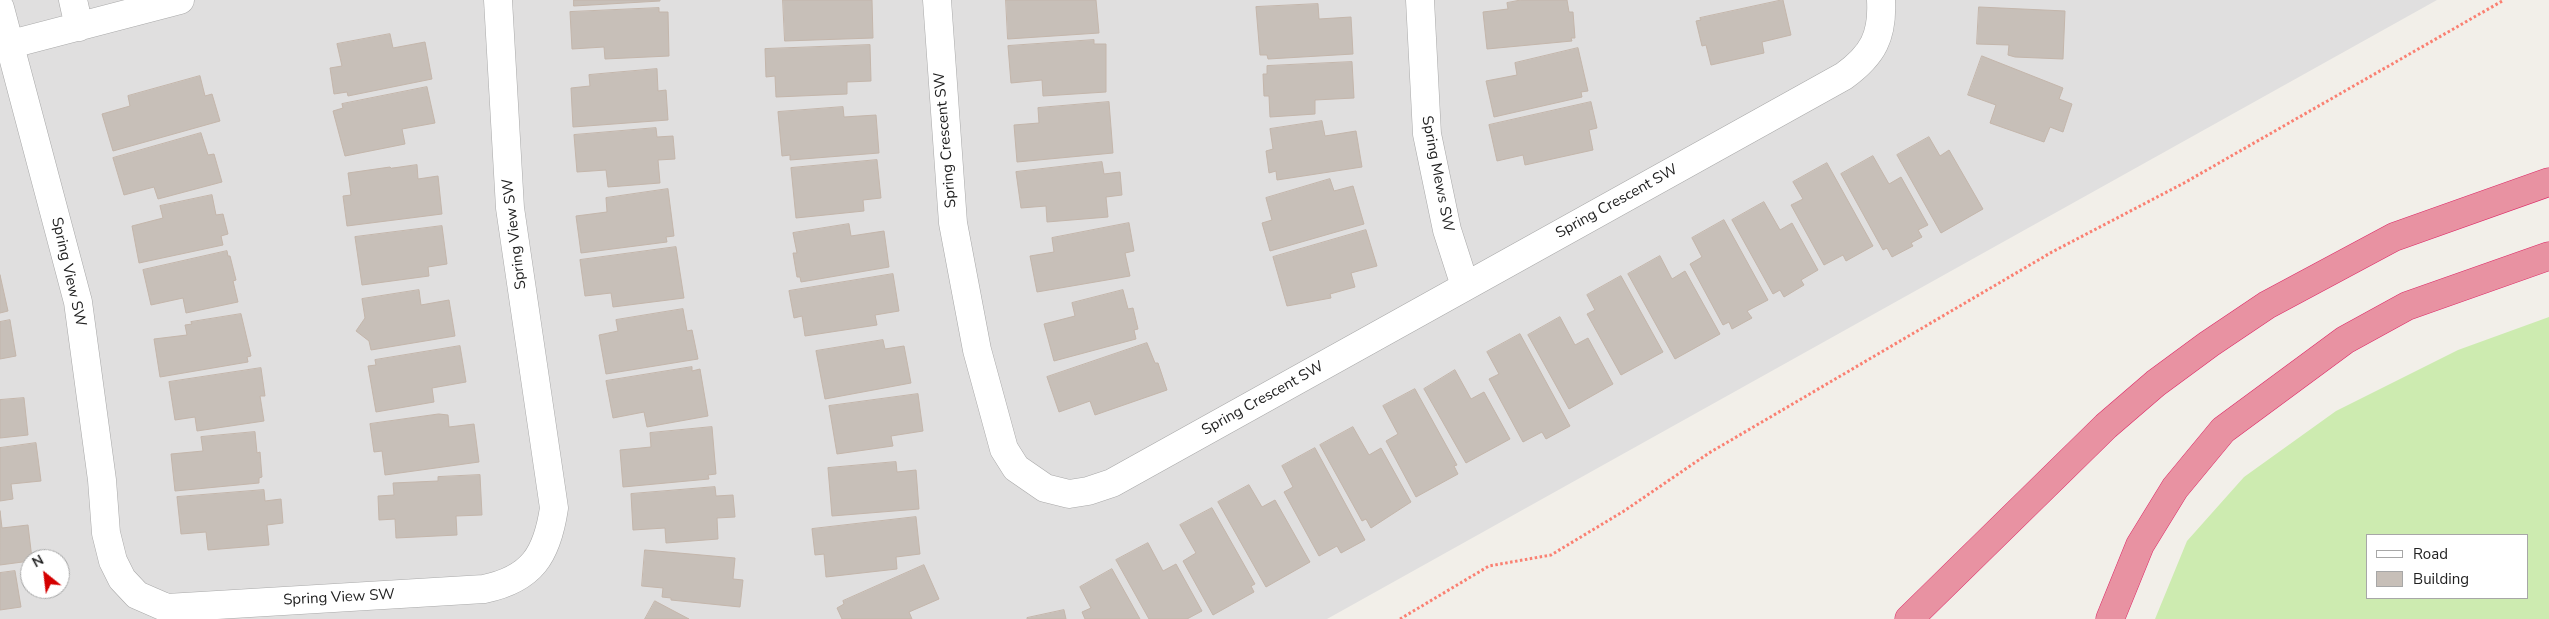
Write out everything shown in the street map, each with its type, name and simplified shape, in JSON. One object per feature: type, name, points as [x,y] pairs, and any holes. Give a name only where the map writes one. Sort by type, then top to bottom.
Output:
[{"type":"highway","points":[[1909,619],[2106,426],[2156,383],[2209,344],[2275,301],[2394,238],[2549,182]]},
{"type":"highway","points":[[2110,619],[2140,545],[2175,488],[2222,430],[2345,340],[2406,306],[2549,256]]},
{"type":"street","points":[[72,0],[79,26]]},
{"type":"street","points":[[5,46],[180,0]]},
{"type":"street","name":"Spring View SW","points":[[0,8],[5,46],[78,302],[102,480],[106,533],[113,561],[122,579],[137,595],[167,608],[484,589],[504,585],[526,572],[546,547],[554,508],[510,208],[498,0]]},
{"type":"street","name":"Spring Crescent SW","points":[[937,0],[953,223],[977,350],[1004,449],[1016,468],[1045,488],[1069,494],[1088,491],[1112,483],[1844,76],[1869,54],[1878,36],[1882,15],[1881,0]]},
{"type":"street","name":"Spring Mews SW","points":[[1420,0],[1427,134],[1447,230],[1465,286]]},
{"type":"path","points":[[1400,619],[1489,566],[1551,555],[1624,510],[1709,453],[2052,252],[2184,183],[2504,0]]},
{"type":"shaded area","points":[[0,0],[2437,0],[1327,619],[0,619]]},
{"type":"green space","points":[[2549,317],[2549,619],[2155,619],[2187,541],[2244,477],[2336,411],[2458,350]]},
{"type":"building","points":[[574,0],[660,0],[660,1],[574,6]]},
{"type":"building","points":[[783,0],[872,0],[873,38],[785,41]]},
{"type":"building","points":[[1006,0],[1096,0],[1099,33],[1008,39]]},
{"type":"building","points":[[1521,0],[1567,0],[1569,12],[1573,12],[1575,38],[1571,38],[1572,41],[1487,49],[1483,12],[1508,9],[1507,3]]},
{"type":"building","points":[[1783,0],[1791,35],[1762,42],[1764,53],[1711,65],[1706,45],[1702,46],[1696,21],[1701,20],[1700,18]]},
{"type":"building","points":[[1318,4],[1319,19],[1351,17],[1353,54],[1268,59],[1267,55],[1260,55],[1256,7]]},
{"type":"building","points":[[1979,7],[2065,11],[2063,59],[2015,57],[2008,55],[2009,45],[1977,44]]},
{"type":"building","points":[[659,8],[659,12],[668,12],[669,56],[605,59],[604,47],[572,49],[570,12]]},
{"type":"building","points":[[390,34],[393,48],[425,42],[432,79],[348,96],[347,92],[334,94],[330,68],[342,66],[337,44]]},
{"type":"building","points":[[1094,40],[1094,44],[1106,44],[1106,92],[1043,96],[1042,80],[1011,83],[1008,46]]},
{"type":"building","points":[[870,45],[871,81],[847,82],[847,94],[776,97],[775,76],[766,77],[765,49]]},
{"type":"building","points":[[1578,48],[1588,91],[1581,92],[1582,97],[1494,117],[1486,81],[1517,75],[1515,63]]},
{"type":"building","points":[[1982,56],[2063,88],[2059,99],[2072,104],[2063,132],[2050,127],[2044,142],[1990,123],[1996,105],[1968,95]]},
{"type":"building","points":[[1352,62],[1354,98],[1315,100],[1315,114],[1270,117],[1269,96],[1264,96],[1263,74],[1267,74],[1267,66]]},
{"type":"building","points":[[657,69],[658,91],[666,90],[668,120],[573,127],[571,88],[590,86],[589,75]]},
{"type":"building","points":[[200,76],[205,96],[212,94],[220,121],[113,151],[102,114],[130,106],[128,96]]},
{"type":"building","points":[[427,87],[435,123],[402,129],[405,144],[345,156],[333,111],[343,108],[342,104]]},
{"type":"building","points":[[1109,102],[1113,153],[1017,162],[1014,125],[1039,123],[1038,108]]},
{"type":"building","points":[[1591,102],[1597,128],[1589,130],[1593,150],[1525,165],[1523,155],[1497,161],[1489,125]]},
{"type":"building","points":[[843,107],[844,117],[876,115],[879,153],[790,160],[790,155],[782,156],[778,112]]},
{"type":"building","points":[[1322,121],[1325,136],[1356,131],[1362,167],[1277,180],[1276,171],[1269,173],[1266,151],[1273,149],[1270,129]]},
{"type":"building","points":[[656,128],[657,137],[673,136],[675,159],[658,160],[660,183],[608,187],[606,170],[577,172],[574,135]]},
{"type":"building","points":[[201,133],[208,155],[214,154],[222,182],[158,199],[154,187],[124,195],[113,158]]},
{"type":"building","points":[[1929,137],[1940,156],[1949,150],[1983,209],[1941,233],[1897,155]]},
{"type":"building","points":[[1873,156],[1889,184],[1901,177],[1928,225],[1918,230],[1922,237],[1911,243],[1913,246],[1892,257],[1887,248],[1883,250],[1841,174]]},
{"type":"building","points":[[877,160],[881,198],[863,200],[864,211],[796,218],[791,168]]},
{"type":"building","points":[[1102,162],[1104,174],[1120,172],[1122,195],[1106,197],[1108,217],[1047,222],[1046,206],[1021,208],[1016,172]]},
{"type":"building","points":[[1827,163],[1873,246],[1846,261],[1843,255],[1824,265],[1791,205],[1803,199],[1793,182]]},
{"type":"building","points":[[417,165],[418,179],[438,176],[442,214],[347,226],[343,196],[351,195],[348,173]]},
{"type":"building","points":[[1330,179],[1334,191],[1353,186],[1364,224],[1270,251],[1262,223],[1272,220],[1266,198]]},
{"type":"building","points":[[668,189],[674,236],[666,237],[667,242],[581,253],[576,216],[607,212],[606,198]]},
{"type":"building","points":[[212,195],[216,215],[223,214],[228,234],[221,236],[223,245],[139,263],[132,226],[163,218],[160,206]]},
{"type":"building","points":[[1764,202],[1780,230],[1792,223],[1818,270],[1801,280],[1804,285],[1784,297],[1780,290],[1773,294],[1732,220]]},
{"type":"building","points":[[1724,220],[1768,300],[1747,311],[1752,318],[1732,329],[1729,322],[1723,325],[1690,264],[1702,257],[1692,238]]},
{"type":"building","points":[[1129,223],[1134,251],[1125,253],[1130,276],[1037,292],[1030,256],[1054,252],[1052,238]]},
{"type":"building","points":[[849,224],[851,236],[884,231],[889,267],[801,282],[800,277],[797,277],[793,253],[797,253],[793,233]]},
{"type":"building","points":[[442,226],[447,264],[428,267],[429,276],[362,285],[355,237]]},
{"type":"building","points":[[1366,230],[1377,266],[1351,273],[1355,287],[1330,294],[1331,298],[1287,306],[1273,257]]},
{"type":"building","points":[[676,247],[684,298],[613,307],[611,293],[585,296],[580,260]]},
{"type":"building","points":[[227,251],[236,280],[233,281],[238,302],[186,313],[183,298],[151,305],[143,270]]},
{"type":"building","points":[[1660,256],[1672,279],[1685,271],[1720,334],[1675,359],[1628,274]]},
{"type":"building","points":[[893,274],[899,311],[875,315],[877,325],[805,336],[802,316],[794,318],[789,291]]},
{"type":"building","points":[[0,275],[8,311],[0,313]]},
{"type":"building","points":[[1621,276],[1663,352],[1621,375],[1587,314],[1595,310],[1587,295]]},
{"type":"building","points":[[419,290],[421,305],[449,300],[455,336],[371,350],[369,341],[356,331],[365,318],[362,299]]},
{"type":"building","points":[[1123,290],[1128,309],[1133,308],[1138,329],[1134,330],[1136,339],[1054,361],[1044,324],[1075,316],[1072,303]]},
{"type":"building","points":[[683,309],[687,331],[692,330],[698,359],[606,374],[599,335],[618,331],[616,320]]},
{"type":"building","points":[[241,314],[251,356],[247,357],[248,362],[160,377],[154,339],[187,335],[185,325],[192,324],[191,322]]},
{"type":"building","points":[[1560,317],[1575,345],[1588,338],[1613,384],[1569,409],[1528,335]]},
{"type":"building","points":[[10,320],[16,356],[0,359],[0,322]]},
{"type":"building","points":[[1520,334],[1570,426],[1546,439],[1542,432],[1523,442],[1489,379],[1499,374],[1487,352]]},
{"type":"building","points":[[883,340],[885,349],[904,346],[911,383],[825,399],[816,351]]},
{"type":"building","points":[[1147,343],[1155,363],[1158,363],[1167,390],[1095,415],[1090,401],[1059,412],[1047,377]]},
{"type":"building","points":[[460,346],[466,382],[432,388],[434,402],[376,412],[368,366],[376,365],[375,360]]},
{"type":"building","points":[[692,367],[692,371],[700,369],[708,416],[647,427],[644,412],[613,418],[606,381]]},
{"type":"building","points":[[261,368],[265,396],[260,396],[264,421],[197,431],[195,417],[175,420],[169,382]]},
{"type":"building","points":[[1455,370],[1471,399],[1484,392],[1510,439],[1466,463],[1424,389]]},
{"type":"building","points":[[1415,389],[1457,465],[1454,466],[1458,474],[1416,497],[1386,441],[1398,434],[1383,406]]},
{"type":"building","points":[[918,394],[923,431],[891,436],[893,446],[837,454],[829,406]]},
{"type":"building","points":[[24,398],[28,435],[0,438],[0,400]]},
{"type":"building","points":[[439,414],[448,415],[449,427],[474,424],[479,462],[385,475],[382,451],[374,452],[370,424]]},
{"type":"building","points":[[712,427],[716,474],[708,475],[709,479],[623,487],[620,450],[651,447],[650,433]]},
{"type":"building","points":[[1353,427],[1369,455],[1381,448],[1411,502],[1371,528],[1366,519],[1362,521],[1320,445]]},
{"type":"building","points":[[255,432],[257,453],[260,452],[262,477],[259,478],[259,483],[175,491],[171,454],[203,451],[201,437]]},
{"type":"building","points":[[36,443],[41,481],[11,484],[13,499],[0,501],[0,448]]},
{"type":"building","points":[[1315,448],[1365,540],[1341,553],[1337,546],[1319,556],[1284,492],[1293,487],[1282,466]]},
{"type":"building","points":[[896,462],[897,472],[916,470],[919,509],[832,516],[828,468]]},
{"type":"building","points":[[480,475],[482,515],[456,516],[457,535],[396,538],[395,519],[379,520],[378,496],[394,495],[393,483],[438,481],[438,477]]},
{"type":"building","points":[[1249,485],[1262,507],[1275,500],[1310,562],[1266,587],[1218,502]]},
{"type":"building","points":[[715,487],[716,496],[733,495],[735,517],[717,518],[718,539],[666,543],[665,528],[633,530],[631,494]]},
{"type":"building","points":[[264,490],[265,501],[281,499],[283,523],[267,525],[269,545],[208,550],[206,532],[181,534],[177,497]]},
{"type":"building","points":[[1212,508],[1255,584],[1251,586],[1254,592],[1213,615],[1183,561],[1196,553],[1180,525]]},
{"type":"building","points":[[0,511],[2,528],[28,525],[31,549],[20,549],[20,562],[0,565]]},
{"type":"building","points":[[916,517],[920,554],[896,557],[897,569],[826,577],[824,554],[815,555],[812,529]]},
{"type":"building","points":[[1148,543],[1163,571],[1176,564],[1202,611],[1187,619],[1149,619],[1116,560]]},
{"type":"building","points":[[645,550],[735,558],[733,579],[743,580],[740,607],[671,600],[671,598],[662,597],[663,588],[642,586]]},
{"type":"building","points":[[924,565],[939,599],[909,612],[912,619],[842,619],[837,608],[844,604],[843,601]]},
{"type":"building","points":[[1112,569],[1140,619],[1085,619],[1082,612],[1091,608],[1080,587]]},
{"type":"building","points":[[15,571],[21,607],[0,610],[0,573]]},
{"type":"building","points":[[655,601],[689,619],[645,619]]},
{"type":"building","points":[[1064,610],[1066,619],[1027,619],[1027,618]]}]
